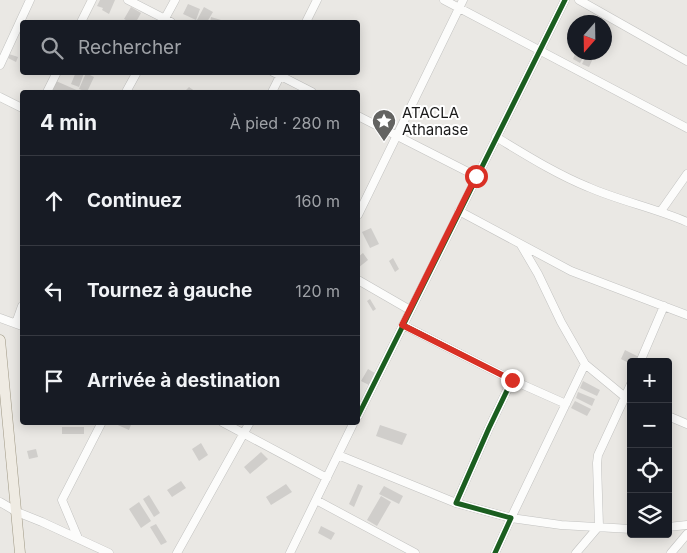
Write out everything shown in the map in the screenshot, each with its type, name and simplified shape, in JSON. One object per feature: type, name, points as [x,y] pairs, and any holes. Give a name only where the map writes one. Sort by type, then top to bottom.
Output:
[{"type":"main road","points":[[0,340],[20,553]]},
{"type":"street","points":[[21,20],[30,0]]},
{"type":"street","points":[[82,20],[92,0]]},
{"type":"street","points":[[128,0],[164,20]]},
{"type":"street","points":[[166,20],[175,0]]},
{"type":"street","points":[[307,20],[317,0]]},
{"type":"street","points":[[444,0],[461,4],[540,50],[687,128]]},
{"type":"street","points":[[360,412],[565,0]]},
{"type":"street","points":[[578,0],[687,61]]},
{"type":"street","points":[[360,211],[461,4]]},
{"type":"street","points":[[0,65],[20,22]]},
{"type":"street","points":[[48,90],[56,75]]},
{"type":"street","points":[[127,90],[135,75]]},
{"type":"street","points":[[273,90],[278,75]]},
{"type":"street","points":[[280,75],[308,90]]},
{"type":"street","points":[[0,97],[20,107]]},
{"type":"street","points":[[360,117],[476,176]]},
{"type":"street","points":[[496,137],[532,159],[589,188],[661,211],[687,222]]},
{"type":"street","points":[[661,211],[687,174]]},
{"type":"street","points":[[459,211],[571,271],[687,314]]},
{"type":"street","points":[[522,245],[561,322],[585,364],[627,397]]},
{"type":"street","points":[[360,281],[410,310]]},
{"type":"street","points":[[642,358],[664,306]]},
{"type":"street","points":[[0,318],[19,324]]},
{"type":"street","points":[[402,325],[512,380],[566,404]]},
{"type":"street","points":[[495,553],[585,364]]},
{"type":"street","points":[[456,503],[512,380]]},
{"type":"street","points":[[576,553],[599,526],[598,455],[627,400]]},
{"type":"street","points":[[672,418],[687,424]]},
{"type":"street","points":[[78,538],[62,500],[100,425]]},
{"type":"street","points":[[228,425],[327,478]]},
{"type":"street","points":[[177,553],[248,425]]},
{"type":"street","points":[[290,553],[353,425]]},
{"type":"street","points":[[338,455],[456,503],[511,518],[561,525],[627,529]]},
{"type":"street","points":[[316,500],[415,553]]},
{"type":"street","points":[[0,502],[16,512],[78,538],[92,550],[109,553]]},
{"type":"street","points":[[672,527],[687,525]]},
{"type":"street","points":[[671,553],[687,534]]},
{"type":"building","points":[[100,0],[115,0],[109,14],[102,10],[103,8],[97,6]]},
{"type":"building","points":[[188,4],[200,9],[196,20],[183,14]]},
{"type":"building","points":[[131,7],[141,13],[137,20],[124,19]]},
{"type":"building","points":[[204,7],[213,12],[208,20],[197,20]]},
{"type":"building","points":[[211,17],[221,20],[210,20]]},
{"type":"building","points":[[9,54],[18,57],[16,62],[8,58]]},
{"type":"building","points":[[584,60],[592,60],[589,67],[582,64]]},
{"type":"building","points":[[75,75],[83,75],[79,87],[71,84]]},
{"type":"building","points":[[85,75],[94,77],[88,90],[79,89]]},
{"type":"building","points":[[56,81],[76,90],[52,90]]},
{"type":"building","points":[[371,228],[379,244],[370,248],[362,232]]},
{"type":"building","points":[[363,253],[368,260],[360,266],[360,255]]},
{"type":"building","points":[[393,258],[399,269],[395,272],[389,261]]},
{"type":"building","points":[[370,299],[376,309],[373,311],[367,301]]},
{"type":"building","points":[[625,350],[639,357],[627,358],[627,362],[621,359]]},
{"type":"building","points":[[368,369],[380,376],[373,387],[361,381]]},
{"type":"building","points":[[583,381],[600,390],[597,396],[580,388]]},
{"type":"building","points":[[578,392],[595,399],[592,406],[576,398]]},
{"type":"building","points":[[575,401],[591,409],[587,416],[571,408]]},
{"type":"building","points":[[118,425],[131,425],[129,430]]},
{"type":"building","points":[[380,425],[407,434],[402,445],[376,436]]},
{"type":"building","points":[[62,427],[84,427],[84,434],[62,434]]},
{"type":"building","points":[[201,443],[208,455],[199,461],[192,449]]},
{"type":"building","points":[[36,449],[38,457],[29,459],[27,451]]},
{"type":"building","points":[[261,452],[268,459],[250,474],[244,467]]},
{"type":"building","points":[[181,481],[186,488],[172,497],[167,490]]},
{"type":"building","points":[[286,484],[292,492],[271,505],[266,497]]},
{"type":"building","points":[[358,484],[363,486],[354,507],[349,504]]},
{"type":"building","points":[[384,486],[403,496],[399,504],[379,494]]},
{"type":"building","points":[[149,495],[160,513],[154,517],[143,499]]},
{"type":"building","points":[[381,496],[391,502],[377,526],[367,520]]},
{"type":"building","points":[[139,502],[151,521],[141,528],[129,509]]},
{"type":"building","points":[[156,524],[167,542],[161,545],[150,527]]},
{"type":"building","points":[[321,526],[335,533],[331,540],[318,533]]},
{"type":"cycle path","points":[[360,412],[565,0]]},
{"type":"cycle path","points":[[403,325],[512,380],[456,503],[511,518],[495,553]]},
{"type":"place","name":"ATACLA Athanase","points":[[384,142]]},
{"type":"route","points":[[476,176],[402,325],[512,380]]}]
